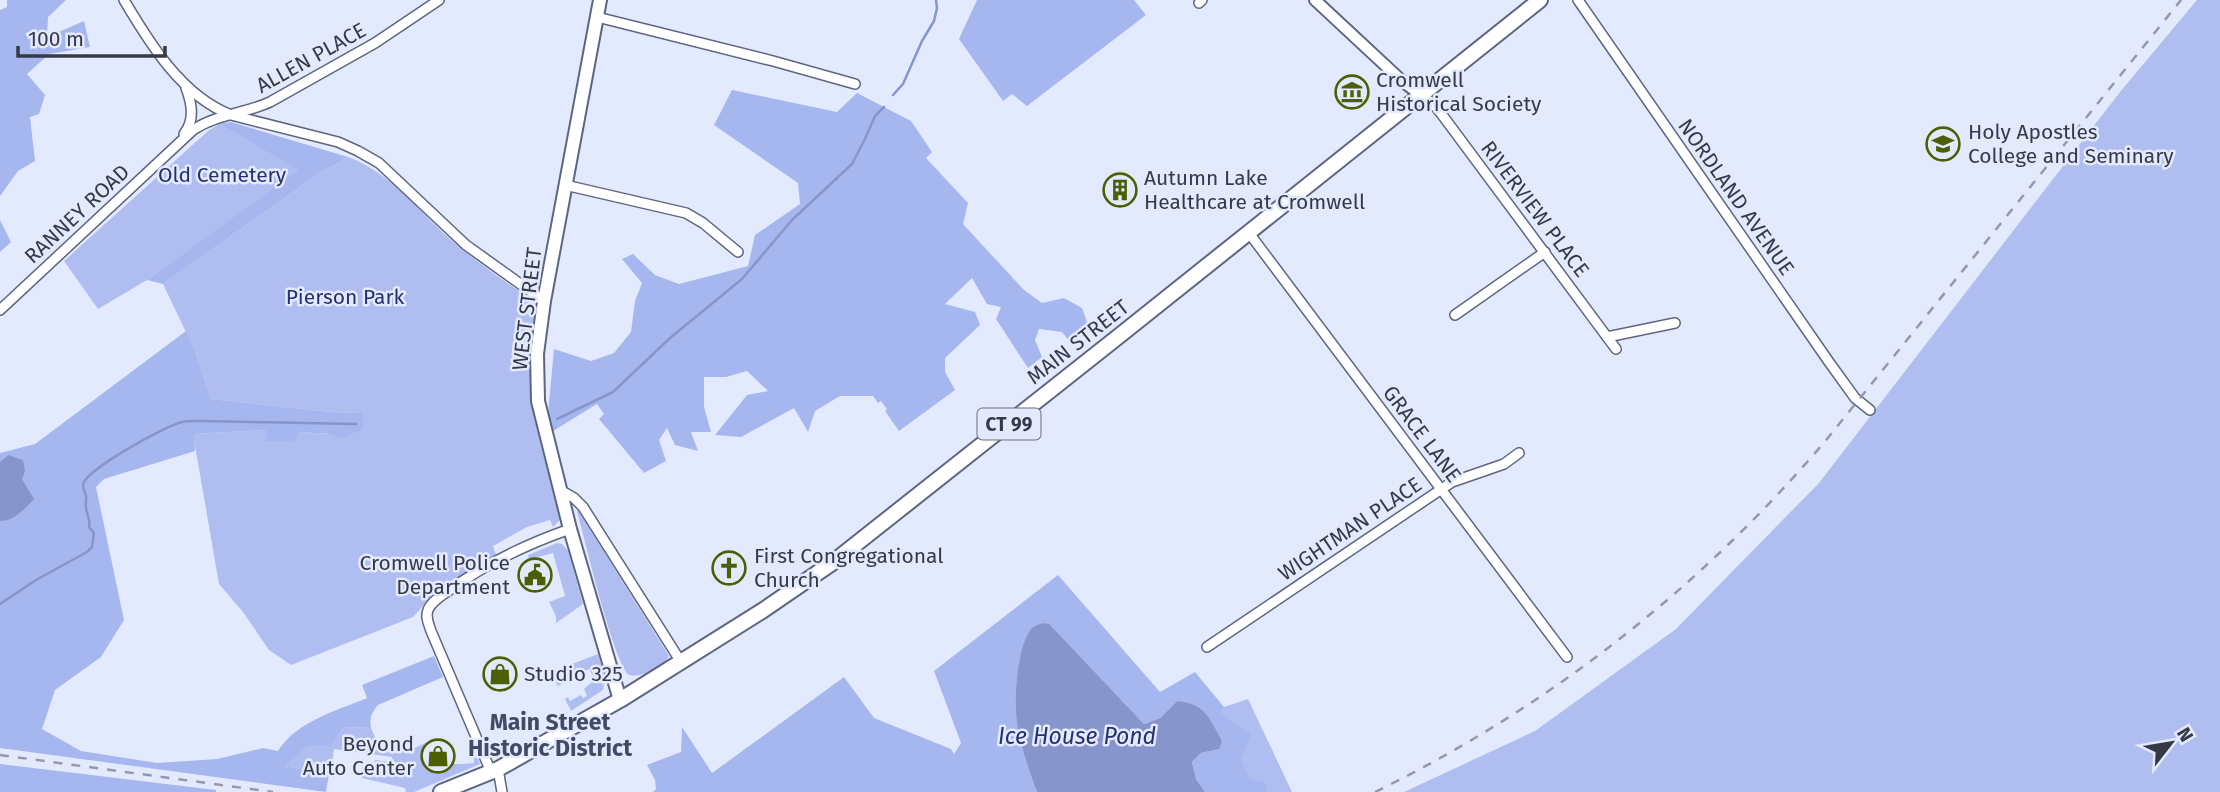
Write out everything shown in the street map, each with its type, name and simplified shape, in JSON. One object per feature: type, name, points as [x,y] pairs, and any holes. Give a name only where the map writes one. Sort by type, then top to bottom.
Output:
[{"type":"main road","name":"WEST STREET","points":[[600,0],[544,301],[537,354],[537,399],[570,528],[620,701]]},
{"type":"main road","name":"MAIN STREET","points":[[441,792],[495,770],[620,701],[772,604],[865,538],[1540,0]]},
{"type":"street","points":[[124,0],[186,86],[215,108],[231,115],[338,142],[379,163],[466,245],[544,301]]},
{"type":"street","name":"ALLEN PLACE","points":[[231,115],[252,110],[342,62],[403,26],[439,0]]},
{"type":"street","points":[[1315,0],[1402,81],[1421,95]]},
{"type":"street","name":"NORDLAND AVENUE","points":[[1578,0],[1829,362],[1855,398],[1870,410]]},
{"type":"street","points":[[597,17],[855,84]]},
{"type":"street","name":"RANNEY ROAD","points":[[177,143],[191,119],[186,86]]},
{"type":"street","name":"RIVERVIEW PLACE","points":[[1421,95],[1440,112],[1616,349]]},
{"type":"street","name":"RANNEY ROAD","points":[[0,310],[177,143],[205,122],[231,115]]},
{"type":"street","points":[[565,185],[686,213],[703,223],[738,252]]},
{"type":"street","name":"GRACE LANE","points":[[1249,233],[1567,657]]},
{"type":"street","points":[[1455,315],[1545,251]]},
{"type":"street","points":[[1607,337],[1675,323]]},
{"type":"street","name":"WIGHTMAN PLACE","points":[[1207,647],[1441,489],[1461,478],[1504,464],[1519,453]]},
{"type":"street","points":[[560,490],[583,507],[681,662]]},
{"type":"street","points":[[502,792],[495,770],[431,631],[427,621],[428,610],[444,594],[485,567],[520,548],[570,528]]},
{"type":"green space","points":[[2197,0],[2220,0],[2220,792],[1404,792],[1535,731],[1676,629],[1819,483],[2120,92]]},
{"type":"green space","name":"Old Cemetery","points":[[219,124],[300,170],[147,280],[98,309],[64,261]]},
{"type":"green space","name":"Pierson Park","points":[[348,157],[390,182],[459,246],[532,300],[536,307],[531,371],[533,409],[561,519],[553,527],[550,520],[527,527],[493,546],[496,555],[449,583],[433,595],[413,617],[291,665],[269,650],[243,612],[219,584],[193,434],[267,430],[265,441],[298,432],[331,434],[361,412],[341,413],[211,399],[195,351],[163,284],[320,173]]},
{"type":"green space","points":[[578,510],[669,656],[652,671],[629,675],[623,666],[600,599]]},
{"type":"green space","points":[[557,543],[562,544],[568,551],[583,604],[556,623],[556,616],[549,602],[565,596],[553,553],[530,561],[528,555]]},
{"type":"green space","points":[[598,654],[605,679],[603,690],[571,711],[565,699],[568,697],[570,701],[581,695],[583,698],[587,696],[584,689],[595,679],[589,669],[577,675],[572,668],[561,675],[565,682],[558,686],[552,674]]},
{"type":"green space","points":[[1248,699],[1292,792],[1268,792],[1267,783],[1250,780],[1221,714],[1224,707]]},
{"type":"green space","points":[[344,727],[371,728],[380,749],[387,752],[401,752],[435,739],[434,748],[431,748],[431,752],[424,752],[424,759],[468,764],[474,763],[475,751],[480,764],[414,792],[362,778],[362,765],[374,766],[375,760],[391,762],[392,757],[334,749],[329,774],[283,766],[308,746],[331,747]]},
{"type":"shaded area","points":[[7,0],[66,0],[48,17],[47,37],[84,21],[90,47],[49,54],[27,74],[45,95],[39,114],[30,117],[35,161],[18,171],[0,196],[0,10],[7,7]]},
{"type":"shaded area","points":[[977,0],[1134,0],[1146,15],[1027,106],[1012,94],[1003,101],[959,39]]},
{"type":"shaded area","points":[[732,90],[837,112],[857,93],[911,121],[932,152],[926,158],[968,203],[963,224],[1023,289],[1042,303],[1064,298],[1082,308],[1089,328],[1071,343],[1062,332],[1039,329],[1035,340],[1042,357],[1028,368],[996,319],[1001,307],[987,304],[972,278],[945,304],[975,312],[980,325],[945,358],[945,372],[955,390],[899,431],[885,411],[887,409],[873,396],[840,396],[815,411],[808,432],[794,408],[741,437],[715,435],[747,395],[768,391],[747,371],[726,377],[704,377],[704,407],[711,432],[691,432],[698,451],[675,445],[667,428],[659,440],[666,461],[644,473],[599,419],[604,414],[597,404],[553,431],[548,414],[554,349],[591,361],[614,353],[631,332],[635,301],[642,283],[622,259],[633,254],[655,275],[679,284],[748,266],[755,235],[800,204],[798,183],[714,125]]},
{"type":"shaded area","points":[[231,122],[348,157],[320,173],[163,284],[147,280],[299,170],[219,124]]},
{"type":"shaded area","points":[[0,220],[11,242],[0,252]]},
{"type":"shaded area","points":[[186,331],[211,399],[341,413],[362,412],[363,429],[341,439],[331,434],[298,432],[295,442],[265,441],[266,430],[194,434],[195,451],[104,479],[96,487],[124,620],[101,657],[55,690],[42,729],[81,751],[157,763],[217,759],[263,748],[278,751],[306,724],[367,698],[362,685],[434,656],[443,677],[378,705],[370,722],[371,728],[344,727],[331,747],[308,746],[284,766],[329,774],[326,792],[0,748],[0,521],[23,510],[33,499],[8,455],[0,462],[0,453],[35,444]]},
{"type":"shaded area","points":[[1058,575],[1160,692],[1195,672],[1224,707],[1221,714],[1251,734],[1241,759],[1250,779],[1267,783],[1268,792],[1205,792],[1196,779],[1192,762],[1201,753],[1219,749],[1177,701],[1160,718],[1144,724],[1049,625],[1042,623],[1033,627],[1026,637],[1019,663],[1026,758],[1037,792],[653,792],[656,789],[655,780],[647,765],[681,752],[682,727],[712,773],[844,677],[874,718],[951,749],[954,754],[961,743],[934,671]]},
{"type":"shaded area","points":[[0,764],[216,790],[216,792],[0,792]]},
{"type":"water","points":[[8,455],[23,460],[25,471],[22,479],[34,499],[15,517],[0,521],[0,462]]},
{"type":"water","name":"Ice House Pond","points":[[1042,623],[1049,624],[1144,724],[1160,718],[1177,701],[1194,705],[1206,714],[1222,741],[1219,749],[1201,753],[1192,762],[1196,779],[1205,792],[1037,792],[1020,739],[1016,699],[1017,677],[1024,643],[1032,628]]},
{"type":"waterway","points":[[893,95],[903,84],[934,21],[936,0]]},
{"type":"waterway","points":[[557,419],[613,392],[670,338],[742,279],[792,220],[852,164],[875,116],[884,107]]},
{"type":"waterway","points":[[0,604],[92,547],[94,533],[89,527],[83,486],[87,478],[127,449],[160,431],[190,421],[356,424]]},
{"type":"railway","points":[[1375,792],[1501,722],[1562,682],[1675,593],[1728,545],[1827,439],[2181,0]]},
{"type":"railway","points":[[0,755],[273,792]]},
{"type":"place","name":"Cromwell Historical Society","points":[[1352,92]]},
{"type":"place","name":"Holy Apostles College and Seminary","points":[[1943,144]]},
{"type":"place","name":"Autumn Lake Healthcare at Cromwell","points":[[1120,190]]},
{"type":"place","name":"First Congregational Church","points":[[729,568]]},
{"type":"place","name":"Cromwell Police Department","points":[[535,575]]},
{"type":"place","name":"Studio 325","points":[[500,674]]},
{"type":"place","name":"Beyond Auto Center","points":[[438,756]]},
{"type":"district","name":"Main Street Historic District","points":[[550,735]]}]
